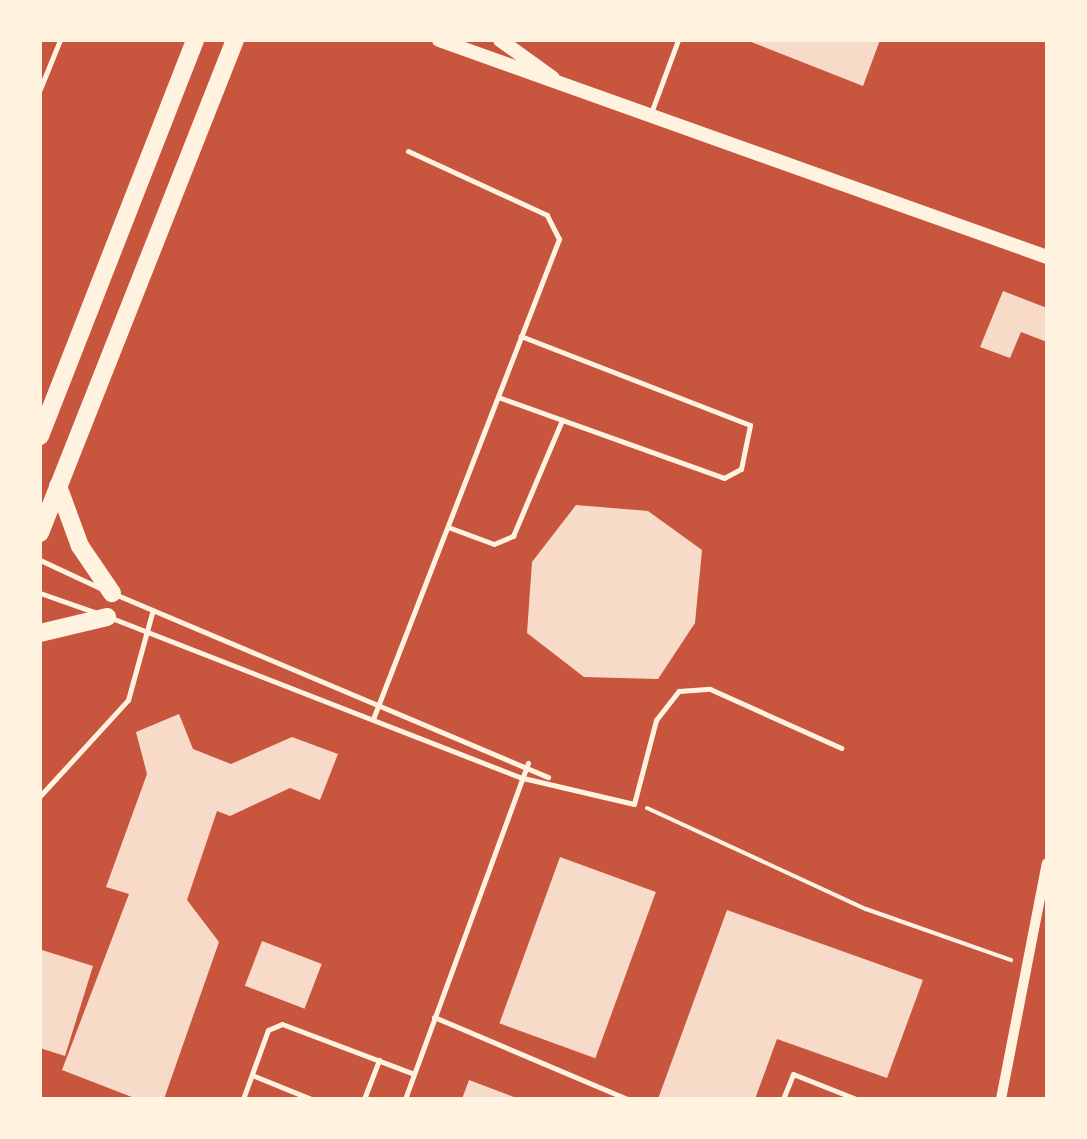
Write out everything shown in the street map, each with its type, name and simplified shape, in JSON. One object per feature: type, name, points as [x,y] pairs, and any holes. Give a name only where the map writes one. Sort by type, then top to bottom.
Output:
[{"type":"main road","points":[[40,436],[195,40]]},
{"type":"main road","points":[[40,533],[235,40]]},
{"type":"main road","points":[[58,486],[80,546],[112,593]]},
{"type":"main road","points":[[40,633],[107,617]]},
{"type":"street","points":[[439,40],[1047,257]]},
{"type":"street","points":[[500,40],[562,84]]},
{"type":"street","points":[[1001,1099],[1021,1031],[1025,965],[1047,863]]},
{"type":"lane","points":[[40,89],[60,40]]},
{"type":"lane","points":[[650,116],[678,40]]},
{"type":"lane","points":[[373,720],[521,336],[557,224],[408,151]]},
{"type":"lane","points":[[498,397],[724,478],[741,469],[753,433],[738,418],[521,336]]},
{"type":"lane","points":[[448,526],[494,544],[513,536],[562,420]]},
{"type":"lane","points":[[40,560],[152,613],[528,762],[550,778]]},
{"type":"lane","points":[[40,594],[148,631],[522,778],[550,778],[634,804],[656,720],[679,691],[710,689],[841,748]]},
{"type":"lane","points":[[40,796],[128,700],[152,613]]},
{"type":"lane","points":[[405,1099],[528,762]]},
{"type":"lane","points":[[434,1016],[627,1099]]},
{"type":"lane","points":[[243,1099],[268,1030],[282,1024],[414,1074]]},
{"type":"lane","points":[[364,1099],[379,1060]]},
{"type":"lane","points":[[782,1099],[793,1074],[856,1099]]},
{"type":"lane","points":[[252,1075],[312,1099]]},
{"type":"path","points":[[634,804],[718,833],[866,909],[1025,965]]},
{"type":"building","points":[[746,40],[880,40],[863,86]]},
{"type":"building","points":[[1003,291],[1047,308],[1047,342],[1021,332],[1010,358],[980,347]]},
{"type":"building","points":[[576,505],[648,511],[702,550],[695,623],[658,679],[584,677],[527,633],[532,562]]},
{"type":"building","points":[[179,714],[193,749],[231,764],[292,737],[338,754],[320,800],[290,788],[230,816],[217,811],[187,900],[219,942],[164,1099],[137,1099],[62,1070],[129,894],[106,887],[147,774],[136,732]]},
{"type":"building","points":[[560,857],[656,892],[595,1058],[499,1023]]},
{"type":"building","points":[[727,910],[923,980],[887,1078],[777,1039],[755,1099],[658,1099]]},
{"type":"building","points":[[262,941],[322,964],[305,1009],[245,986]]},
{"type":"building","points":[[42,950],[93,966],[65,1056],[40,1048]]},
{"type":"building","points":[[469,1080],[519,1099],[462,1099]]}]
